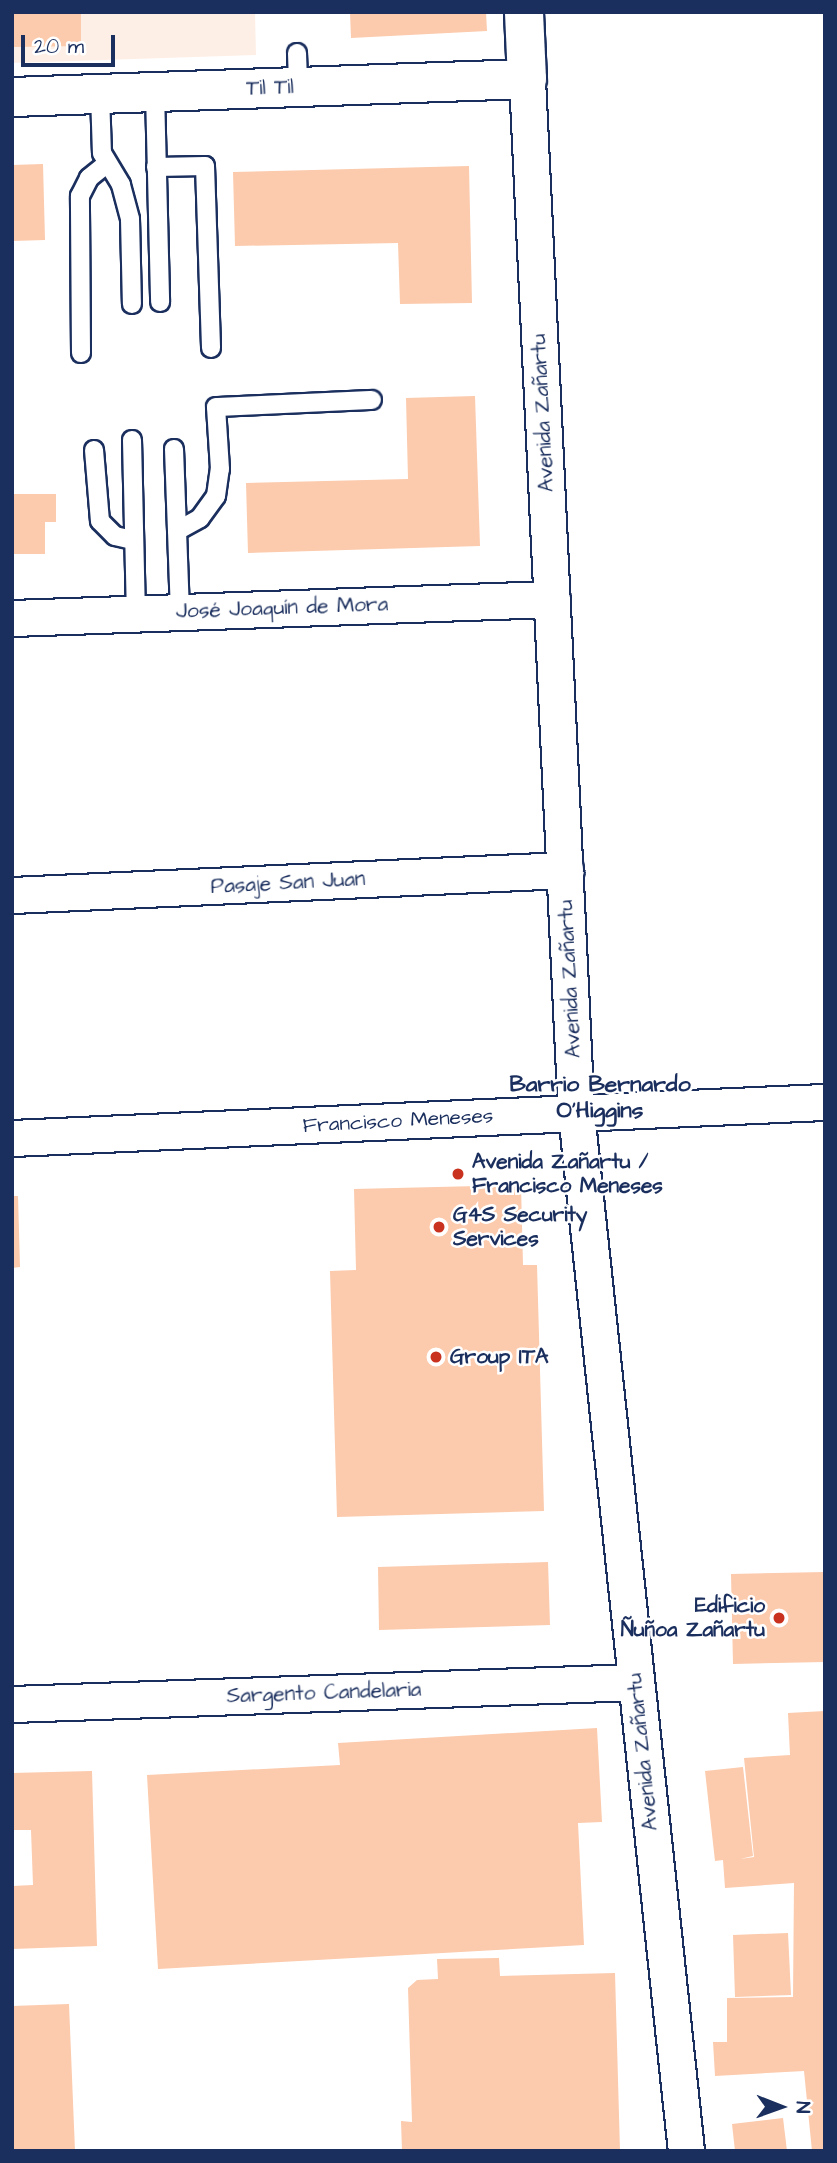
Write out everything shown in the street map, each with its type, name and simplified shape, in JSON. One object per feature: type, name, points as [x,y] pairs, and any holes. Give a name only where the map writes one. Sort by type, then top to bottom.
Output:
[{"type":"street","name":"Avenida Zañartu","points":[[524,12],[576,1113],[685,2151]]},
{"type":"street","name":"Til Til","points":[[12,97],[155,92],[298,70],[527,79]]},
{"type":"street","name":"José Joaquín de Mora","points":[[12,618],[552,598]]},
{"type":"street","name":"Pasaje San Juan","points":[[12,895],[565,870]]},
{"type":"street","name":"Francisco Meneses","points":[[12,1138],[825,1102]]},
{"type":"street","name":"Sargento Candelaria","points":[[12,1704],[636,1682]]},
{"type":"lane","points":[[155,92],[160,302]]},
{"type":"lane","points":[[100,94],[102,153],[128,202],[132,304]]},
{"type":"lane","points":[[81,353],[80,196],[89,178],[106,164]]},
{"type":"lane","points":[[156,167],[205,166],[211,348]]},
{"type":"lane","points":[[177,531],[200,518],[216,496],[220,469],[216,407],[372,400]]},
{"type":"lane","points":[[132,440],[136,614]]},
{"type":"lane","points":[[174,449],[180,612]]},
{"type":"lane","points":[[94,450],[100,521],[116,536],[133,541]]},
{"type":"shaded area","points":[[12,12],[255,12],[256,55],[12,63]]},
{"type":"building","points":[[12,12],[81,12],[81,46],[12,47]]},
{"type":"building","points":[[350,12],[486,12],[487,31],[351,38]]},
{"type":"building","points":[[43,164],[45,240],[12,241],[12,165]]},
{"type":"building","points":[[469,166],[472,303],[400,304],[398,243],[235,246],[233,172]]},
{"type":"building","points":[[475,396],[480,546],[248,553],[246,483],[408,479],[406,398]]},
{"type":"building","points":[[12,494],[56,494],[56,522],[45,522],[45,554],[12,554]]},
{"type":"building","name":"Group ITA","points":[[521,1185],[523,1265],[537,1265],[544,1511],[337,1517],[330,1271],[356,1270],[354,1189]]},
{"type":"building","points":[[12,1196],[18,1196],[20,1267],[12,1268]]},
{"type":"building","points":[[548,1562],[550,1625],[379,1630],[378,1567]]},
{"type":"building","name":"Edificio Ñuñoa Zañartu","points":[[825,1572],[825,1662],[733,1664],[731,1574]]},
{"type":"building","points":[[825,1711],[825,2151],[812,2151],[804,2071],[715,2076],[713,2042],[727,2042],[727,1998],[793,1997],[794,1883],[725,1888],[723,1860],[715,1861],[705,1771],[743,1767],[753,1856],[740,1859],[754,1857],[744,1758],[790,1755],[788,1713]]},
{"type":"building","points":[[597,1728],[602,1822],[578,1823],[584,1945],[158,1969],[147,1775],[340,1765],[338,1743]]},
{"type":"building","points":[[92,1771],[97,1946],[12,1949],[12,1886],[33,1885],[31,1830],[12,1830],[12,1773]]},
{"type":"building","points":[[788,1933],[791,1995],[735,1997],[733,1935]]},
{"type":"building","points":[[499,1958],[500,1976],[615,1973],[620,2151],[402,2151],[401,2121],[412,2122],[408,1988],[417,1980],[438,1979],[437,1959]]},
{"type":"building","points":[[69,2004],[75,2151],[12,2151],[12,2006]]},
{"type":"building","points":[[783,2118],[787,2151],[735,2151],[732,2124]]},
{"type":"place","name":"Avenida Zañartu / Francisco Meneses","points":[[458,1174]]},
{"type":"place","name":"G4S Security Services","points":[[439,1227]]},
{"type":"place","name":"Group ITA","points":[[436,1357]]},
{"type":"place","name":"Edificio Ñuñoa Zañartu","points":[[779,1618]]},
{"type":"district","name":"Barrio Bernardo O'Higgins","points":[[600,1097]]}]
